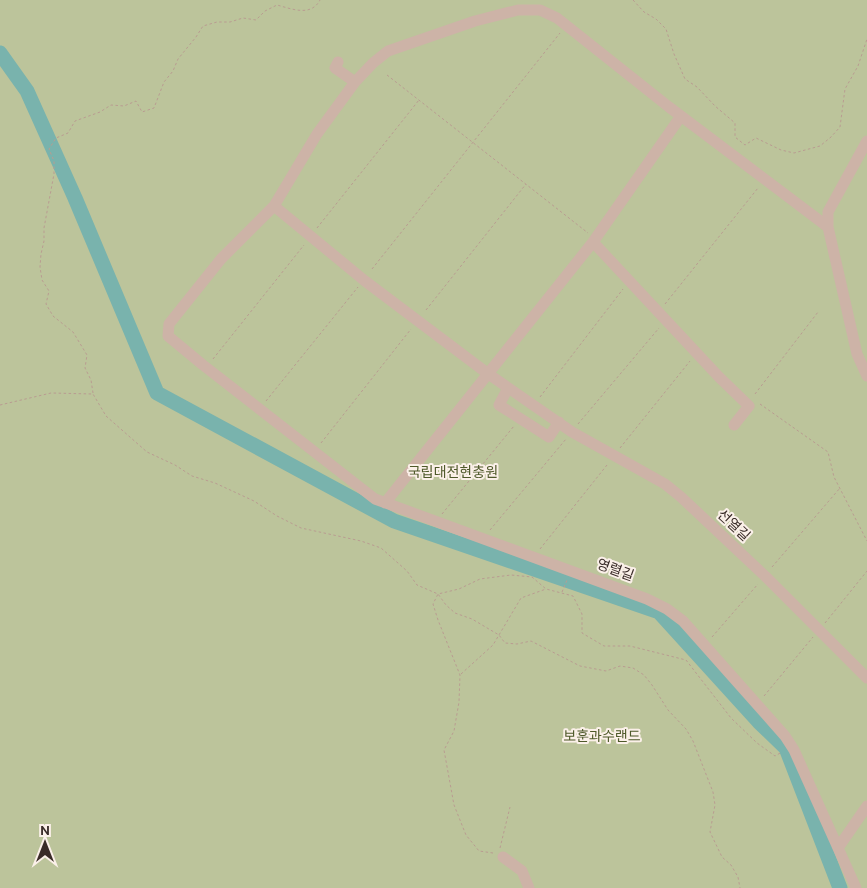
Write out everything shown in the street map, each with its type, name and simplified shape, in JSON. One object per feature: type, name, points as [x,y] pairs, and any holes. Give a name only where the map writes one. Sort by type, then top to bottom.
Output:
[{"type":"lane","points":[[508,388],[499,405],[549,437],[559,422],[487,373],[366,281],[274,206],[317,134],[355,82],[373,63],[388,51],[475,21],[518,10],[540,10],[557,18],[828,227]]},
{"type":"lane","points":[[338,62],[335,68],[355,82]]},
{"type":"lane","points":[[385,503],[591,238],[682,116]]},
{"type":"lane","points":[[867,141],[828,212],[828,227],[867,376]]},
{"type":"lane","name":"영렬길","points":[[274,206],[221,258],[169,324],[168,336],[206,368],[374,498],[667,608],[683,621],[785,736],[794,750],[856,888]]},
{"type":"lane","points":[[591,238],[629,281],[748,406],[734,425]]},
{"type":"lane","name":"선열길","points":[[559,422],[572,432],[666,484],[765,576],[867,678]]},
{"type":"lane","points":[[838,848],[867,806]]},
{"type":"lane","points":[[503,857],[522,871],[529,888]]},
{"type":"path","points":[[320,0],[317,5],[304,12],[277,5],[265,11],[256,20],[243,18],[203,26],[178,59],[173,72],[164,82],[154,108],[142,112],[136,100],[124,106],[111,106],[75,121],[68,133],[56,138],[49,149],[54,161],[54,174],[44,228],[44,241],[40,254],[42,280],[48,291],[46,304],[53,316],[73,332],[87,355],[85,368],[91,380],[93,394],[106,416],[147,452],[176,465],[192,476],[215,483],[254,501],[277,516],[301,528],[362,541],[381,548],[407,571],[417,585],[438,594],[446,606],[455,613],[472,619],[499,635],[505,643],[518,644],[532,641],[580,666],[606,671],[620,666],[633,668],[644,675],[668,710],[686,729],[693,741],[713,792],[715,805],[710,832],[722,857],[732,866],[738,877],[740,888]]},
{"type":"path","points":[[633,0],[644,12],[656,19],[666,29],[674,54],[686,80],[697,86],[715,106],[736,123],[735,137],[745,145],[756,138],[781,150],[794,153],[820,146],[832,137],[840,127],[845,89],[858,66],[867,38]]},
{"type":"path","points":[[372,269],[565,27]]},
{"type":"path","points":[[387,75],[526,184],[591,238]]},
{"type":"path","points":[[317,228],[419,100]]},
{"type":"path","points":[[426,310],[526,184]]},
{"type":"path","points":[[663,307],[760,184]]},
{"type":"path","points":[[206,368],[304,244]]},
{"type":"path","points":[[534,406],[629,281]]},
{"type":"path","points":[[259,409],[358,286]]},
{"type":"path","points":[[755,394],[818,312]]},
{"type":"path","points":[[314,452],[413,327]]},
{"type":"path","points":[[0,405],[51,393],[93,394]]},
{"type":"path","points":[[748,406],[761,404],[828,452],[834,477],[867,541]]},
{"type":"path","points":[[435,522],[521,418]]},
{"type":"path","points":[[705,646],[840,488]]},
{"type":"path","points":[[438,594],[459,589],[480,580],[511,575],[532,577],[546,589],[573,596],[582,614],[582,633],[604,646],[630,646],[686,660],[731,718],[750,737],[775,756],[782,752]]},
{"type":"path","points":[[562,593],[568,577]]},
{"type":"path","points":[[460,675],[493,645],[522,598],[546,589]]},
{"type":"path","points":[[438,594],[433,604],[460,675],[454,731],[444,750],[454,806],[466,835],[479,851],[499,854],[510,807]]},
{"type":"green space","name":"국립대전현충원","points":[[0,0],[867,0],[867,888],[0,888]]},
{"type":"waterway","points":[[0,53],[27,91],[75,198],[157,393],[394,521],[659,612],[759,722],[786,748],[840,888]]},
{"type":"park label","name":"보훈과수랜드","points":[[602,737]]}]
